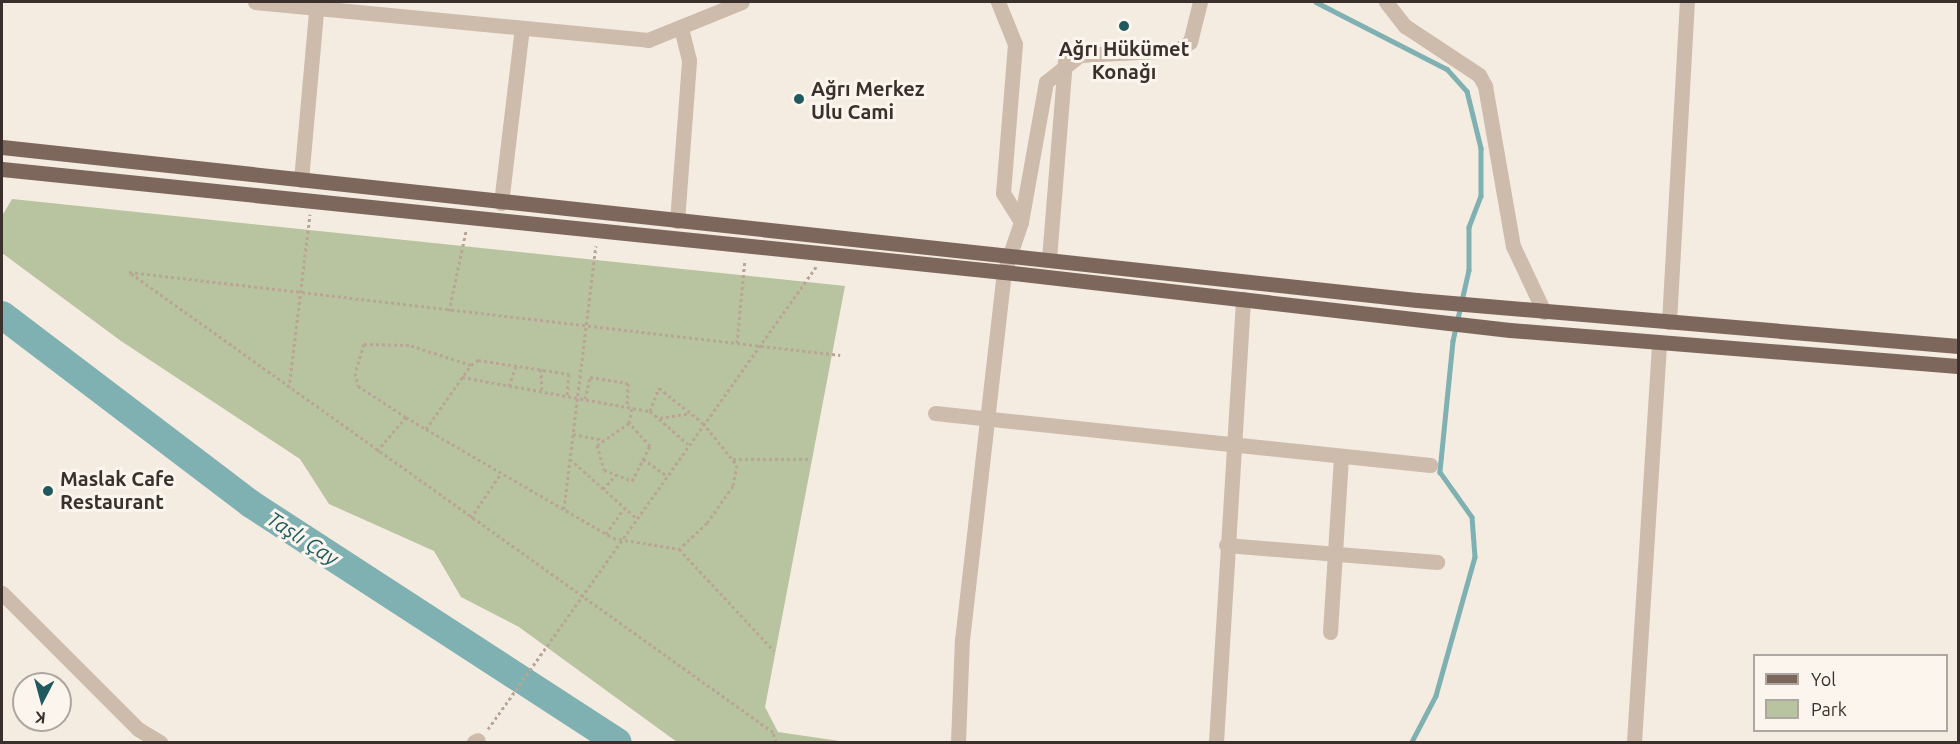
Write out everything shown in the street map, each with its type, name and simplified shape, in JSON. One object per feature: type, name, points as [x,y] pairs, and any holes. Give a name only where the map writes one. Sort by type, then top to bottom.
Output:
[{"type":"main road","points":[[2,147],[501,203],[1007,254],[1417,300],[1959,346]]},
{"type":"main road","points":[[2,169],[1004,272],[1510,330],[1959,366]]},
{"type":"street","points":[[255,2],[391,8],[522,28],[648,40],[742,2]]},
{"type":"street","points":[[998,2],[1015,44],[1003,193],[1021,222]]},
{"type":"street","points":[[958,742],[962,640],[991,418],[1004,272],[1007,254],[1021,222],[1046,82],[1065,62],[1080,55],[1177,51],[1190,42],[1200,2]]},
{"type":"street","points":[[1386,2],[1405,26],[1479,75],[1485,86],[1514,246],[1544,312]]},
{"type":"street","points":[[1669,322],[1687,2]]},
{"type":"street","points":[[301,180],[316,4]]},
{"type":"street","points":[[676,221],[689,60],[681,27]]},
{"type":"street","points":[[501,203],[522,28]]},
{"type":"street","points":[[1049,259],[1065,62]]},
{"type":"street","points":[[1216,742],[1226,545],[1235,447],[1243,298]]},
{"type":"street","points":[[1634,742],[1659,343]]},
{"type":"street","points":[[935,413],[1235,447],[1430,465]]},
{"type":"street","points":[[1330,632],[1332,554],[1341,457]]},
{"type":"street","points":[[1226,545],[1437,562]]},
{"type":"street","points":[[2,593],[138,729],[160,742]]},
{"type":"path","points":[[289,388],[312,201]]},
{"type":"path","points":[[450,311],[469,217]]},
{"type":"path","points":[[564,509],[598,230]]},
{"type":"path","points":[[736,343],[746,245]]},
{"type":"path","points":[[480,738],[579,595],[826,253]]},
{"type":"path","points":[[776,742],[773,732],[376,451],[129,272],[301,294],[840,355]]},
{"type":"path","points":[[471,365],[409,345],[364,344],[355,372],[358,386],[406,417],[606,534],[619,540],[680,549],[774,651]]},
{"type":"path","points":[[426,429],[471,365],[478,360],[569,374],[567,396]]},
{"type":"path","points":[[509,386],[516,366]]},
{"type":"path","points":[[541,369],[542,392]]},
{"type":"path","points":[[462,377],[650,411],[688,444]]},
{"type":"path","points":[[585,399],[590,377],[628,383],[629,423],[650,446],[632,481],[604,470],[597,445],[629,423]]},
{"type":"path","points":[[650,411],[659,388],[703,423],[734,459],[732,486],[707,523],[680,549]]},
{"type":"path","points":[[659,418],[690,413]]},
{"type":"path","points":[[376,451],[406,417]]},
{"type":"path","points":[[573,434],[605,440]]},
{"type":"path","points":[[570,459],[635,517]]},
{"type":"path","points":[[643,459],[666,475]]},
{"type":"path","points":[[734,459],[810,459]]},
{"type":"path","points":[[471,518],[501,473]]},
{"type":"path","points":[[603,489],[616,475]]},
{"type":"path","points":[[606,534],[625,508]]},
{"type":"green space","points":[[12,199],[845,286],[765,707],[778,732],[846,742],[677,742],[519,627],[461,597],[434,551],[329,504],[300,459],[121,341],[2,253],[2,216]]},
{"type":"waterway","points":[[1316,2],[1447,69],[1467,91],[1481,148],[1481,196],[1469,227],[1469,270],[1453,341],[1440,472],[1472,517],[1475,557],[1436,696],[1412,742]]},
{"type":"waterway","name":"Taşlı Çay","points":[[2,315],[251,504],[617,742]]},
{"type":"place","name":"Ağrı Hükümet Konağı","points":[[1124,26]]},
{"type":"place","name":"Ağrı Merkez Ulu Cami","points":[[799,99]]},
{"type":"place","name":"Maslak Cafe Restaurant","points":[[48,491]]}]
